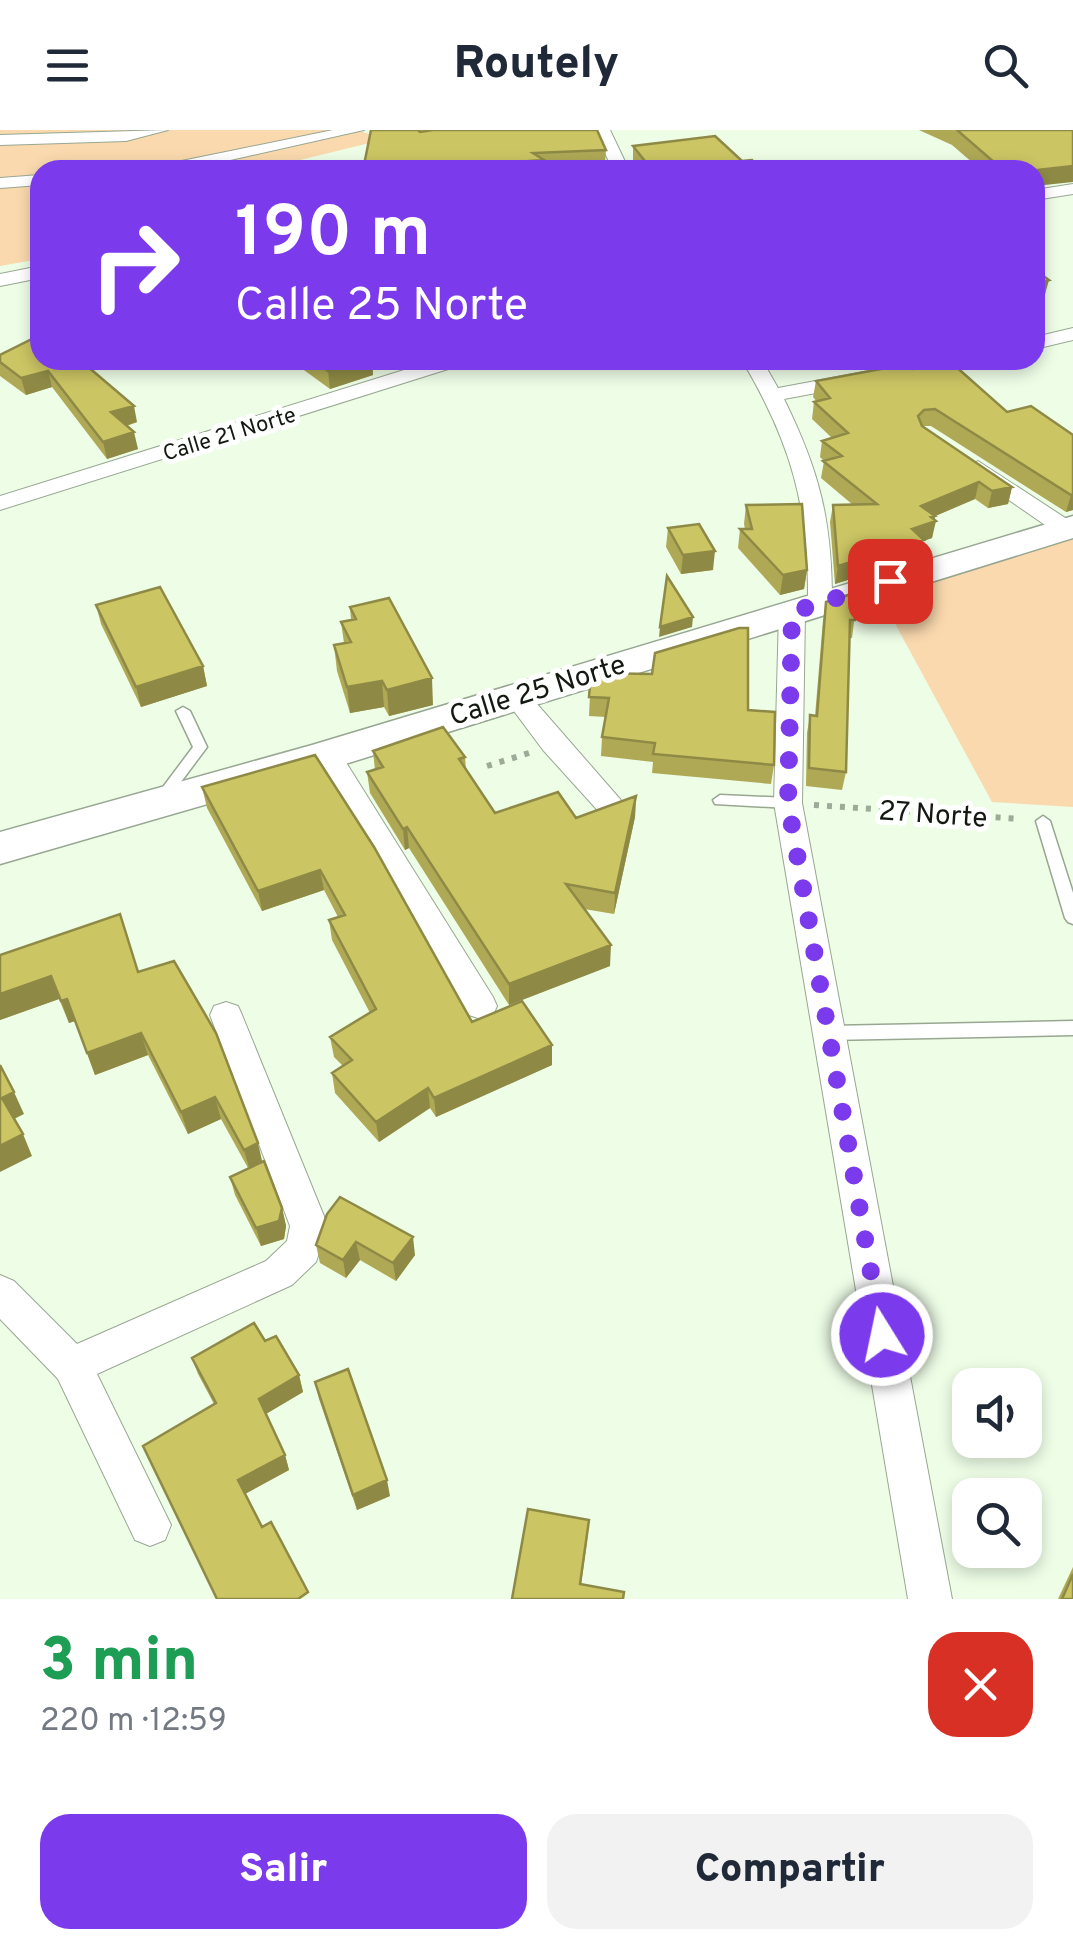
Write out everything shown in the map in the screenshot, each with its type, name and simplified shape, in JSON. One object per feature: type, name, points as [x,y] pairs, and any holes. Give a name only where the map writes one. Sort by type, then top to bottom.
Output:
[{"type":"street","points":[[0,140],[126,136],[160,130]]},
{"type":"street","points":[[210,160],[356,130]]},
{"type":"street","points":[[602,130],[610,160]]},
{"type":"street","points":[[0,182],[30,180]]},
{"type":"street","points":[[1045,193],[1073,188]]},
{"type":"street","points":[[0,280],[30,274]]},
{"type":"street","points":[[1045,341],[1073,334]]},
{"type":"street","name":"Calle 21 Norte","points":[[0,503],[425,370]]},
{"type":"street","points":[[758,370],[774,395],[796,452],[820,537],[806,607],[788,803],[930,1599]]},
{"type":"street","points":[[774,395],[908,370]]},
{"type":"street","points":[[959,456],[1070,528]]},
{"type":"street","name":"Calle 25 Norte","points":[[0,848],[326,755],[1070,528]]},
{"type":"street","points":[[515,696],[610,806]]},
{"type":"street","points":[[326,755],[481,1006]]},
{"type":"street","points":[[72,1366],[279,1273],[303,1250],[309,1226],[226,1015]]},
{"type":"street","points":[[0,1293],[72,1366],[150,1525]]},
{"type":"lane","points":[[162,799],[200,748],[183,711]]},
{"type":"lane","points":[[720,800],[788,803]]},
{"type":"lane","points":[[1043,821],[1073,918]]},
{"type":"lane","points":[[829,1033],[1073,1028]]},
{"type":"path","points":[[487,766],[553,744]]},
{"type":"path","name":"27 Norte","points":[[788,803],[1043,821]]},
{"type":"shaded area","points":[[0,130],[356,130],[386,139],[300,160],[30,160],[30,261],[0,266]]},
{"type":"shaded area","points":[[1073,537],[1073,807],[992,802],[880,596]]},
{"type":"building","points":[[371,130],[597,130],[606,150],[533,153],[544,160],[365,160]]},
{"type":"building","points":[[957,130],[1073,130],[1073,166],[1045,169],[1045,160],[992,160]]},
{"type":"building","points":[[715,136],[741,160],[644,160],[633,146]]},
{"type":"building","points":[[30,340],[30,370],[92,370],[134,406],[111,412],[134,432],[103,442],[48,371],[21,378],[0,362],[0,355]]},
{"type":"building","points":[[876,370],[960,370],[1007,412],[1031,406],[1073,435],[1073,494],[935,409],[924,410],[918,416],[922,426],[1012,487],[992,491],[979,482],[921,506],[936,521],[912,529],[924,540],[838,566],[833,505],[877,504],[823,461],[842,456],[822,441],[848,433],[814,402],[830,398],[816,381]]},
{"type":"building","points":[[802,504],[807,570],[783,575],[740,529],[752,529],[746,505]]},
{"type":"building","points":[[699,524],[715,551],[683,555],[668,528]]},
{"type":"building","points":[[667,576],[693,617],[660,627]]},
{"type":"building","points":[[883,584],[887,589],[856,597],[855,620],[850,620],[846,772],[809,768],[810,715],[817,716],[826,602]]},
{"type":"building","points":[[160,587],[203,666],[136,687],[96,605]]},
{"type":"building","points":[[389,598],[432,678],[387,690],[382,681],[347,687],[334,645],[351,642],[341,622],[356,619],[350,607]]},
{"type":"building","points":[[748,628],[748,710],[775,712],[774,765],[653,754],[655,743],[602,737],[609,698],[589,697],[591,673],[652,674],[655,653]]},
{"type":"building","points":[[443,727],[465,757],[459,759],[495,813],[558,792],[576,818],[636,796],[615,893],[566,884],[611,945],[509,984],[367,772],[383,767],[373,751]]},
{"type":"building","points":[[315,755],[374,847],[472,1022],[522,1001],[552,1045],[434,1098],[428,1088],[376,1122],[332,1073],[352,1060],[330,1037],[376,1009],[329,920],[345,915],[320,870],[258,891],[202,787]]},
{"type":"building","points":[[120,914],[138,972],[174,961],[216,1033],[258,1143],[244,1150],[215,1097],[181,1112],[141,1033],[87,1053],[67,999],[61,1001],[51,976],[0,994],[0,955]]},
{"type":"building","points":[[0,1065],[14,1092],[2,1098],[23,1134],[0,1146]]},
{"type":"building","points":[[264,1161],[282,1208],[279,1221],[256,1228],[230,1177]]},
{"type":"building","points":[[340,1197],[413,1237],[393,1263],[356,1242],[343,1260],[316,1245],[327,1214]]},
{"type":"building","points":[[254,1323],[265,1341],[276,1336],[299,1375],[259,1399],[285,1455],[238,1480],[262,1527],[271,1522],[308,1592],[298,1599],[217,1599],[143,1446],[216,1403],[192,1358]]},
{"type":"building","points":[[348,1369],[387,1480],[353,1495],[315,1382]]},
{"type":"building","points":[[528,1509],[589,1520],[580,1584],[624,1592],[623,1599],[512,1599]]},
{"type":"building","points":[[1073,1574],[1073,1599],[1062,1599]]},
{"type":"route","points":[[882,1335],[788,803],[792,612],[890,581]]}]
